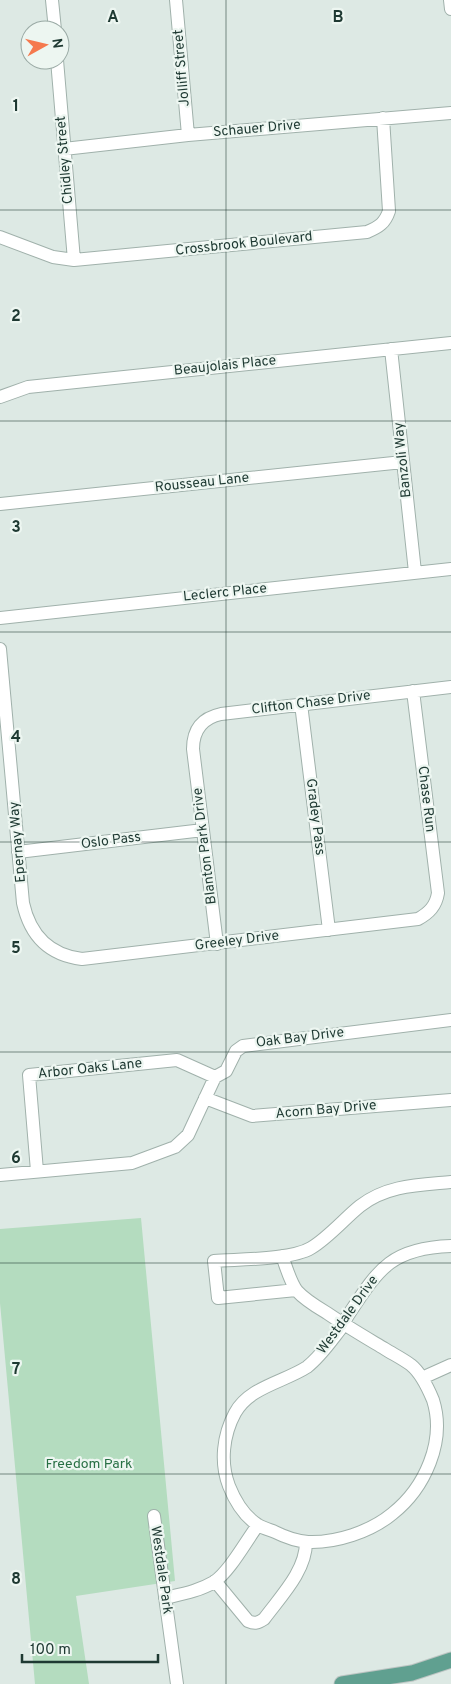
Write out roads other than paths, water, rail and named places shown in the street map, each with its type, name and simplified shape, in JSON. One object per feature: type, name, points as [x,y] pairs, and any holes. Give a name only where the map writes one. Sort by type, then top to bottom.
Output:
[{"type":"main road","points":[[342,1684],[412,1673],[451,1660]]},
{"type":"street","points":[[52,0],[54,20]]},
{"type":"street","name":"Jolliff Street","points":[[176,0],[188,135]]},
{"type":"street","points":[[450,0],[451,9]]},
{"type":"street","name":"Chidley Street","points":[[58,70],[74,260]]},
{"type":"street","name":"Schauer Drive","points":[[64,149],[188,135],[451,113]]},
{"type":"street","name":"Crossbrook Boulevard","points":[[0,238],[53,257],[74,260],[367,232],[385,221],[389,211],[383,118]]},
{"type":"street","name":"Beaujolais Place","points":[[0,397],[28,387],[451,343]]},
{"type":"street","name":"Banzoli Way","points":[[391,349],[415,572]]},
{"type":"street","name":"Rousseau Lane","points":[[0,504],[403,462]]},
{"type":"street","name":"Leclerc Place","points":[[0,618],[451,569]]},
{"type":"street","name":"Epernay Way","points":[[0,649],[4,730],[23,903],[30,925],[41,941]]},
{"type":"street","name":"Clifton Chase Drive","points":[[194,749],[195,733],[204,721],[213,716],[413,690],[451,687]]},
{"type":"street","name":"Chase Run","points":[[413,690],[438,893],[433,907]]},
{"type":"street","name":"Gradey Pass","points":[[301,704],[329,930]]},
{"type":"street","name":"Blanton Park Drive","points":[[194,749],[217,944]]},
{"type":"street","name":"Oslo Pass","points":[[18,852],[204,830]]},
{"type":"street","name":"Greeley Drive","points":[[41,941],[58,952],[73,958],[82,959],[418,919],[433,907]]},
{"type":"street","name":"Oak Bay Drive","points":[[0,1175],[132,1163],[175,1147],[188,1135],[215,1076],[226,1071],[236,1051],[243,1046],[451,1020]]},
{"type":"street","name":"Arbor Oaks Lane","points":[[38,1171],[29,1075],[177,1060],[215,1076]]},
{"type":"street","name":"Acorn Bay Drive","points":[[205,1098],[252,1116],[451,1100]]},
{"type":"street","points":[[296,1290],[218,1298],[214,1260],[282,1256],[311,1248],[362,1204],[386,1192],[399,1187],[451,1182]]},
{"type":"street","name":"Westdale Drive","points":[[258,1525],[243,1511],[234,1498],[223,1465],[226,1434],[236,1411],[249,1396],[292,1376],[319,1356],[375,1276],[393,1260],[408,1252],[451,1246]]},
{"type":"street","points":[[165,1598],[192,1592],[215,1581],[228,1568],[258,1525],[288,1538],[306,1542],[356,1534],[374,1525],[391,1515],[401,1506],[420,1482],[429,1466],[435,1448],[436,1426],[432,1399],[422,1378],[411,1366],[314,1305],[296,1290],[282,1256]]},
{"type":"street","points":[[422,1378],[451,1365]]},
{"type":"street","name":"Westdale Park","points":[[154,1516],[177,1684]]},
{"type":"street","points":[[215,1581],[248,1621],[253,1623],[259,1622],[264,1619],[294,1578],[306,1551],[306,1542]]},
{"type":"park label","name":"Freedom Park","points":[[89,1464]]}]
